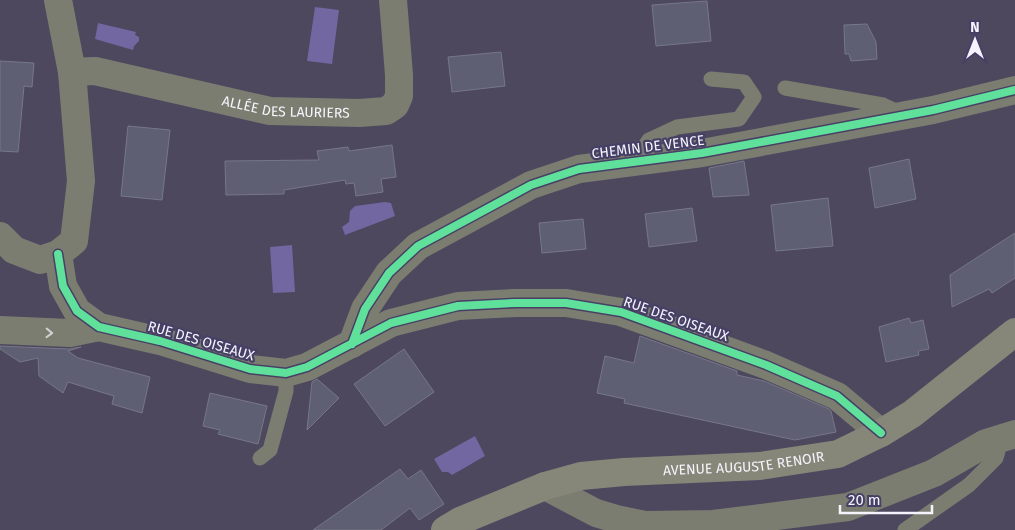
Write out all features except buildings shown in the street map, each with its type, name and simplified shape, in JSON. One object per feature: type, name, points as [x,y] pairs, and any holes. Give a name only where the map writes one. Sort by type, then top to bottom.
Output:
[{"type":"main road","name":"AVENUE AUGUSTE RENOIR","points":[[445,530],[460,521],[545,486],[581,476],[624,472],[760,466],[838,454],[881,433],[912,414],[1015,332]]},
{"type":"street","points":[[0,236],[14,250],[40,260],[58,254],[74,241],[81,181],[72,72],[58,0]]},
{"type":"street","name":"ALLÉE DES LAURIERS","points":[[72,72],[95,71],[270,111],[359,113],[386,111],[395,105],[399,96],[393,0]]},
{"type":"street","name":"CHEMIN DE VENCE","points":[[352,344],[365,309],[389,273],[418,246],[532,185],[578,169],[702,153],[903,114],[933,110],[1015,90]]},
{"type":"street","name":"RUE DES OISEAUX","points":[[58,254],[64,286],[77,311],[99,327],[160,341],[250,370],[286,373],[307,367],[391,324],[458,306],[566,303],[621,312],[766,365],[837,396],[881,433]]},
{"type":"street","points":[[0,330],[70,333],[99,327]]},
{"type":"street","points":[[545,486],[596,513],[616,519],[644,525],[713,524],[848,507],[934,473],[986,442],[1008,435]]},
{"type":"lane","points":[[634,162],[649,140],[677,127],[739,119],[754,97],[744,82],[710,79]]},
{"type":"lane","points":[[785,88],[883,105],[903,114]]},
{"type":"lane","points":[[260,458],[270,450],[286,391],[286,373]]},
{"type":"lane","points":[[905,530],[969,485],[996,458],[1008,435]]},
{"type":"shaded area","points":[[315,7],[339,10],[332,64],[307,61]]},
{"type":"shaded area","points":[[98,23],[136,32],[135,35],[139,37],[139,41],[133,50],[95,39]]},
{"type":"shaded area","points":[[391,203],[395,216],[345,235],[342,227],[349,222],[350,211],[355,206]]},
{"type":"shaded area","points":[[292,245],[295,292],[273,293],[270,247]]},
{"type":"shaded area","points":[[475,436],[485,456],[452,475],[448,472],[442,472],[434,459]]},
{"type":"cycle path","points":[[352,344],[365,309],[389,273],[418,246],[531,185],[579,169],[702,153],[933,110],[1015,90]]},
{"type":"cycle path","points":[[58,254],[63,286],[77,311],[99,327],[160,341],[250,369],[286,373],[307,367],[391,323],[458,306],[566,303],[621,312],[766,365],[837,396],[881,433]]}]
